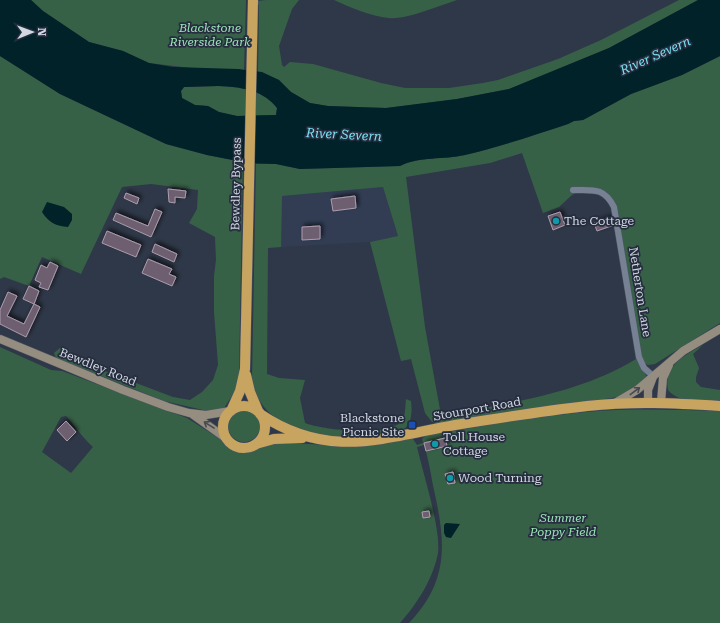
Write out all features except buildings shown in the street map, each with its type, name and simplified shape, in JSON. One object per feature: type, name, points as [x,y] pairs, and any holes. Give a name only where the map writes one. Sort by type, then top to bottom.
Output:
[{"type":"highway","name":"Bewdley Bypass","points":[[230,411],[240,392],[245,370],[252,0]]},
{"type":"highway","name":"Bewdley Bypass","points":[[245,370],[250,392],[259,413]]},
{"type":"highway","name":"Stourport Road","points":[[256,444],[274,439],[310,438],[341,442],[369,441],[500,417],[614,403],[661,402],[720,406]]},
{"type":"highway","points":[[241,406],[247,406],[259,413],[264,429],[263,435],[256,444],[244,447],[232,444],[227,439],[223,426],[224,420],[230,411],[241,406]]},
{"type":"highway","name":"Stourport Road","points":[[259,413],[280,426],[310,438]]},
{"type":"main road","points":[[614,403],[630,395],[683,351],[720,329]]},
{"type":"main road","name":"Bewdley Road","points":[[0,339],[123,390],[189,413],[215,415],[230,411]]},
{"type":"main road","points":[[661,402],[663,378],[671,361]]},
{"type":"main road","points":[[648,402],[648,390],[653,376]]},
{"type":"main road","name":"Bewdley Road","points":[[189,413],[227,439]]},
{"type":"street","name":"Netherton Lane","points":[[573,190],[596,190],[610,199],[614,207],[639,358],[644,368],[653,376]]},
{"type":"shaded area","points":[[383,187],[398,236],[370,242],[281,247],[281,196]]},
{"type":"green space","name":"Blackstone Riverside Park","points":[[31,0],[246,0],[244,71],[238,69],[200,69],[149,63],[123,51],[89,42],[43,11]]},
{"type":"green space","points":[[299,0],[292,9],[279,46],[282,65],[284,67],[290,62],[313,64],[381,83],[405,88],[449,88],[498,80],[558,59],[601,40],[679,0],[698,0],[609,48],[509,89],[457,99],[386,108],[328,106],[310,103],[291,92],[279,80],[258,72],[259,5],[257,4],[257,1]]},
{"type":"green space","points":[[334,0],[457,0],[414,15],[389,18],[368,14]]},
{"type":"green space","points":[[0,56],[60,94],[166,144],[207,155],[243,162],[239,372],[236,390],[224,408],[212,412],[164,401],[56,358],[54,353],[62,346],[91,366],[173,397],[190,400],[202,392],[213,380],[218,365],[214,312],[214,276],[216,260],[215,237],[189,223],[197,209],[198,190],[151,184],[122,187],[81,274],[42,257],[29,286],[4,277],[0,279]]},
{"type":"green space","points":[[720,56],[720,323],[655,364],[648,365],[637,359],[647,377],[632,389],[618,397],[437,423],[432,422],[425,413],[411,359],[401,361],[370,242],[398,236],[383,187],[282,196],[281,247],[268,248],[267,374],[279,378],[305,380],[300,398],[305,423],[314,426],[354,431],[369,431],[393,427],[403,420],[406,399],[411,401],[412,407],[408,425],[399,431],[361,436],[322,435],[302,431],[285,424],[270,413],[258,399],[252,380],[256,164],[276,164],[300,169],[400,166],[424,159],[465,155],[517,141],[574,121],[583,120],[631,94],[682,75]],"holes":[[[522,153],[543,213],[559,207],[572,195],[578,192],[600,193],[608,199],[613,208],[618,235],[636,359],[591,381],[542,396],[491,407],[441,415],[425,327],[406,177],[490,163]]]},
{"type":"green space","points":[[218,86],[242,88],[258,93],[277,108],[276,115],[237,116],[219,112],[208,106],[195,105],[182,98],[181,91],[184,87]]},
{"type":"green space","points":[[703,345],[693,354],[699,368],[696,382],[701,387],[720,390],[720,402],[685,400],[679,398],[668,390],[667,382],[672,368],[683,357]]},
{"type":"green space","name":"Summer Poppy Field","points":[[0,347],[51,370],[62,371],[187,418],[239,451],[252,450],[266,444],[291,443],[365,446],[409,438],[413,439],[417,445],[423,443],[422,439],[425,436],[546,416],[586,412],[636,410],[720,411],[720,623],[409,623],[422,607],[431,592],[438,576],[441,561],[441,527],[430,468],[424,445],[417,447],[437,530],[438,553],[436,563],[424,591],[400,623],[0,623]],"holes":[[[66,416],[93,447],[71,473],[42,452],[61,417]]]},
{"type":"green space","points":[[241,410],[247,410],[257,417],[260,426],[259,432],[253,439],[247,442],[241,442],[231,435],[228,429],[228,423],[235,413]]},
{"type":"water","name":"River Severn","points":[[0,0],[31,0],[43,11],[89,42],[123,51],[149,63],[173,67],[238,69],[262,72],[279,80],[291,92],[310,103],[328,106],[386,108],[457,99],[509,89],[609,48],[698,0],[720,0],[720,56],[682,75],[631,94],[583,120],[574,121],[530,137],[478,152],[465,155],[424,159],[400,166],[300,169],[276,164],[248,163],[207,155],[166,144],[60,94],[0,56]],"holes":[[[226,86],[250,90],[265,97],[277,108],[276,115],[237,116],[219,112],[208,106],[195,105],[182,98],[181,91],[184,87]]]},
{"type":"water","points":[[47,202],[64,207],[72,214],[72,220],[68,227],[60,226],[47,219],[42,212]]},
{"type":"water","points":[[446,523],[460,524],[451,538],[446,537],[444,533],[444,525]]},
{"type":"place","name":"The Cottage","points":[[556,221]]},
{"type":"place","name":"Blackstone Picnic Site","points":[[412,425]]},
{"type":"place","name":"Toll House Cottage","points":[[435,444]]},
{"type":"place","name":"Wood Turning","points":[[450,478]]}]
